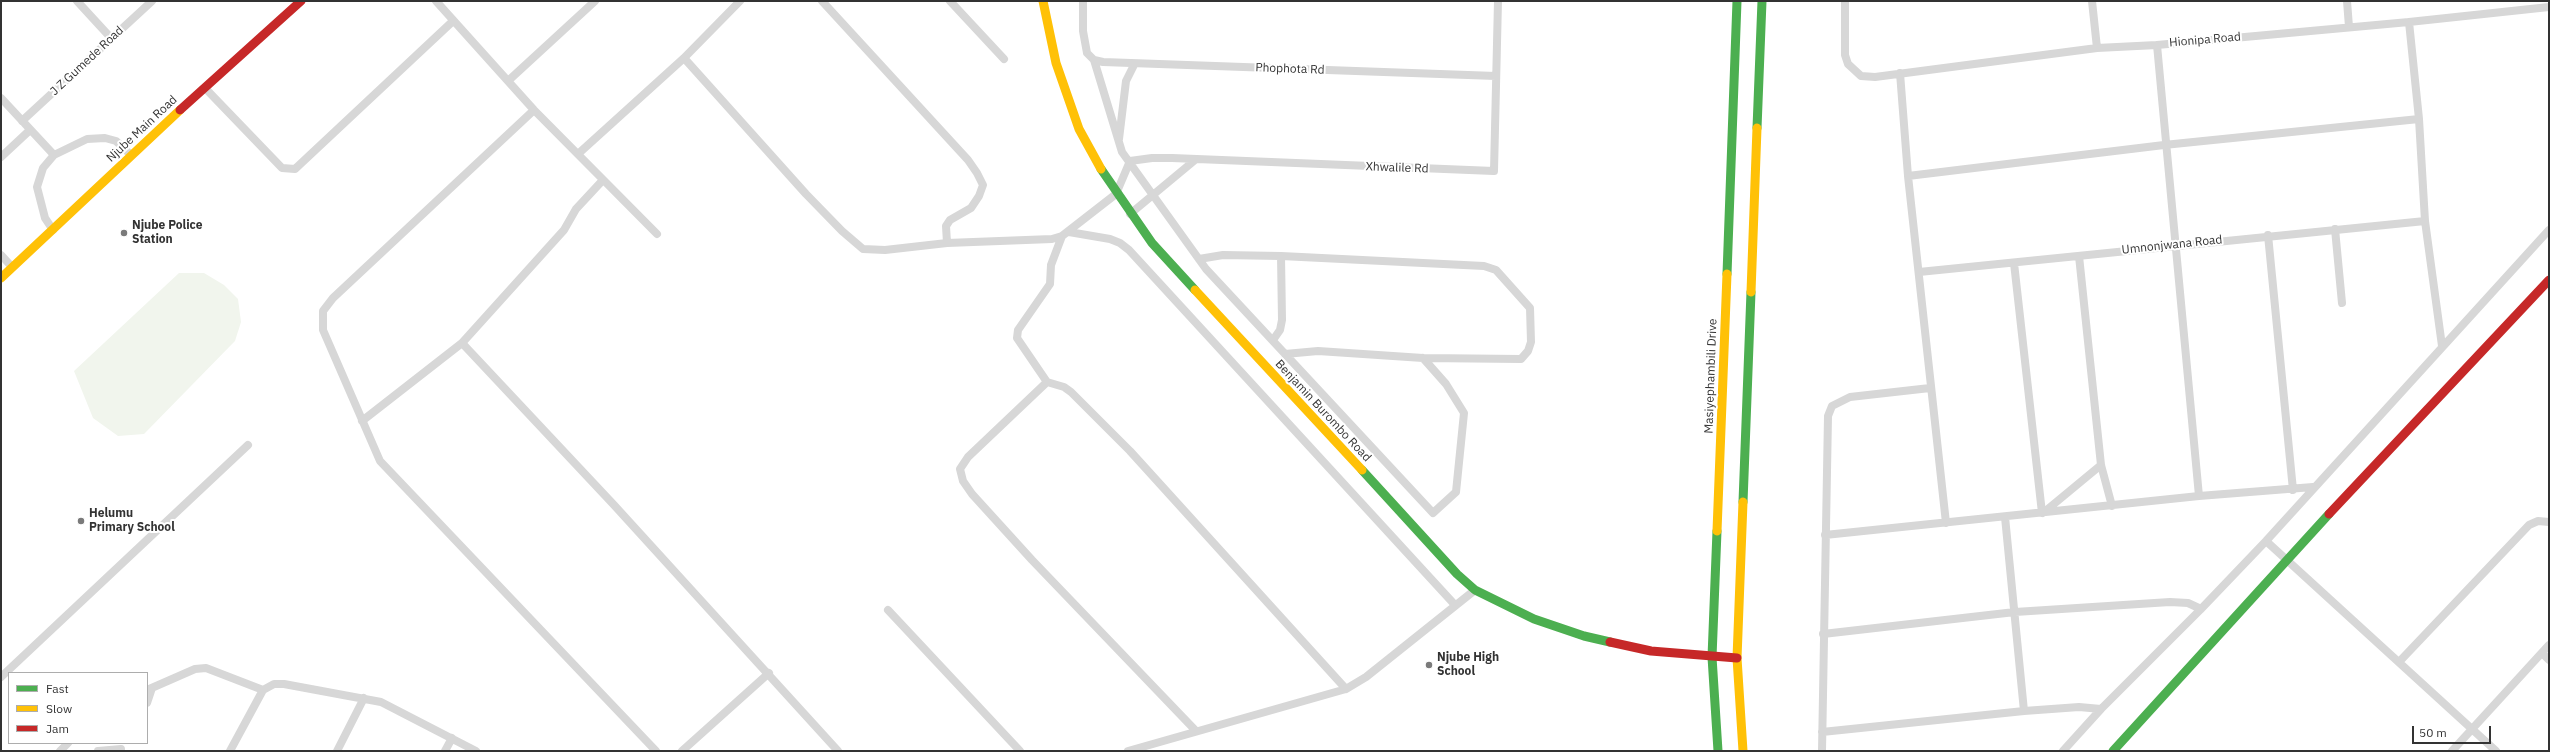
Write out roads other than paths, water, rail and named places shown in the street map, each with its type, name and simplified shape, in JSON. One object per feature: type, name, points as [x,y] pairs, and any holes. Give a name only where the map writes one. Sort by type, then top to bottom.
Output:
[{"type":"street","points":[[77,1],[111,38]]},
{"type":"street","name":"J Z Gumede Road","points":[[22,121],[152,1]]},
{"type":"street","name":"Njube Main Road","points":[[1,278],[131,155],[301,1]]},
{"type":"street","points":[[508,81],[596,1]]},
{"type":"street","points":[[822,1],[968,160],[977,173],[982,185],[978,196],[971,208],[950,220],[946,226],[947,242]]},
{"type":"street","points":[[950,1],[1004,59]]},
{"type":"street","name":"Benjamin Burombo Road","points":[[1043,1],[1056,63],[1073,114],[1095,159],[1130,214],[1152,243],[1457,574],[1475,590],[1534,619],[1584,636],[1650,650],[1712,657],[1737,658]]},
{"type":"street","points":[[1083,1],[1083,31],[1087,53],[1094,60],[1119,144],[1153,196],[1214,279],[1433,513],[1456,492],[1464,413],[1446,384],[1423,358]]},
{"type":"street","name":"Xhwalile Rd","points":[[1130,161],[1152,158],[1494,171],[1498,1]]},
{"type":"street","name":"Masiyephambili Drive","points":[[1718,751],[1712,657],[1737,1]]},
{"type":"street","points":[[1743,751],[1737,658],[1762,1]]},
{"type":"street","name":"Hionipa Road","points":[[1845,1],[1845,55],[1848,64],[1861,76],[1900,74],[2097,48],[2157,45],[2409,22],[2549,7]]},
{"type":"street","points":[[2092,1],[2097,48]]},
{"type":"street","points":[[2347,1],[2349,27]]},
{"type":"street","points":[[440,2],[453,21],[534,110],[578,154],[602,181],[657,234]]},
{"type":"street","points":[[578,154],[684,58],[737,2]]},
{"type":"street","points":[[205,88],[282,168],[295,169],[453,21]]},
{"type":"street","points":[[2409,22],[2419,119],[2426,221],[2442,346]]},
{"type":"street","points":[[2157,45],[2164,145],[2199,496]]},
{"type":"street","points":[[684,58],[806,194],[842,231],[863,249],[898,249],[947,242],[1052,238],[1066,234],[1110,239],[1120,243],[1129,250],[1455,605]]},
{"type":"street","name":"Phophota Rd","points":[[1094,60],[1134,65],[1496,76]]},
{"type":"street","points":[[1119,144],[1124,88],[1134,65]]},
{"type":"street","points":[[1900,74],[1908,176],[1930,388],[1946,523]]},
{"type":"street","points":[[1,98],[54,155]]},
{"type":"street","points":[[534,110],[333,298],[323,311],[323,330],[380,461],[656,751]]},
{"type":"street","points":[[1908,176],[2164,145],[2419,119]]},
{"type":"street","points":[[1,157],[30,130]]},
{"type":"street","points":[[53,230],[44,218],[37,187],[43,168],[54,155],[87,140],[105,138],[116,141],[131,155]]},
{"type":"street","points":[[1130,214],[1195,160]]},
{"type":"street","points":[[1130,161],[1116,194],[1066,234],[1051,265],[1050,284],[1018,330],[1018,338],[1048,382],[1064,387],[1071,392],[1130,451],[1346,689]]},
{"type":"street","points":[[362,421],[462,343],[564,230],[576,209],[602,181]]},
{"type":"street","name":"Umnonjwana Road","points":[[1919,272],[2079,256],[2174,244],[2426,221]]},
{"type":"street","points":[[2335,229],[2342,303]]},
{"type":"street","points":[[2063,751],[2101,709],[2201,609],[2266,541],[2313,487],[2549,230]]},
{"type":"street","points":[[2268,235],[2293,490]]},
{"type":"street","points":[[1,255],[12,268]]},
{"type":"street","points":[[1199,259],[1223,256],[1281,256],[1489,266],[1496,270],[1530,308],[1531,342],[1528,351],[1521,359],[1423,358],[1318,351],[1285,354]]},
{"type":"street","points":[[1272,340],[1280,330],[1282,320],[1281,256]]},
{"type":"street","points":[[2079,256],[2101,465],[2112,506]]},
{"type":"street","points":[[2014,262],[2042,513]]},
{"type":"street","points":[[2112,751],[2287,558],[2549,280]]},
{"type":"street","points":[[462,343],[769,673],[838,751]]},
{"type":"street","points":[[1048,382],[968,457],[960,469],[963,480],[972,494],[1032,560],[1196,731]]},
{"type":"street","points":[[1822,751],[1826,428],[1832,406],[1850,397],[1930,388]]},
{"type":"street","points":[[1,677],[248,445]]},
{"type":"street","points":[[2042,513],[2101,465]]},
{"type":"street","points":[[1825,535],[2199,496],[2293,490],[2313,487]]},
{"type":"street","points":[[2005,517],[2024,711]]},
{"type":"street","points":[[2399,662],[2529,525],[2538,520],[2549,522]]},
{"type":"street","points":[[2266,541],[2287,558],[2496,751]]},
{"type":"street","points":[[1128,751],[1346,689],[1366,677],[1475,590]]},
{"type":"street","points":[[1823,634],[2015,612],[2170,602],[2188,603],[2201,609]]},
{"type":"street","points":[[888,610],[1020,751]]},
{"type":"street","points":[[2452,751],[2549,645]]},
{"type":"street","points":[[2542,653],[2549,660]]},
{"type":"street","points":[[150,689],[195,669],[206,668],[263,690]]},
{"type":"street","points":[[682,751],[769,673]]},
{"type":"street","points":[[230,751],[263,690],[274,684],[284,684],[381,702],[476,751]]},
{"type":"street","points":[[337,751],[364,698]]},
{"type":"street","points":[[1822,732],[2024,711],[2079,707],[2101,709]]},
{"type":"street","points":[[445,751],[452,738]]},
{"type":"street","points":[[98,751],[122,748]]},
{"type":"place","name":"Njube Police Station","points":[[124,233]]},
{"type":"place","name":"Helumu Primary School","points":[[81,521]]},
{"type":"place","name":"Njube High School","points":[[1429,665]]}]
